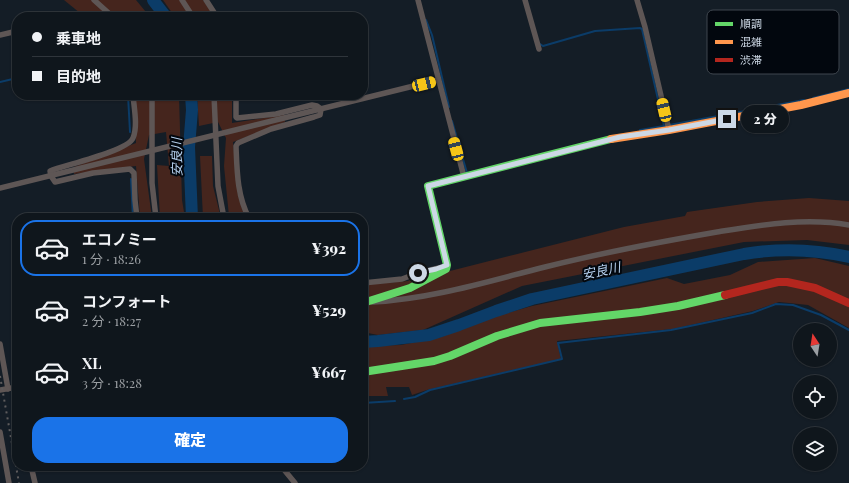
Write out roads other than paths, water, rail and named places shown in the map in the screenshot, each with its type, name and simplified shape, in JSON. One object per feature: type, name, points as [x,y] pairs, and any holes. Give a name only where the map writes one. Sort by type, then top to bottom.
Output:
[{"type":"street","points":[[94,0],[107,12]]},
{"type":"street","points":[[182,0],[190,12]]},
{"type":"street","points":[[206,0],[214,12]]},
{"type":"street","points":[[418,0],[464,177]]},
{"type":"street","points":[[525,0],[539,49]]},
{"type":"street","points":[[637,0],[668,127]]},
{"type":"street","points":[[0,35],[12,32]]},
{"type":"street","points":[[368,97],[438,80]]},
{"type":"street","points":[[447,265],[428,186],[620,137],[668,127],[801,105],[849,93]]},
{"type":"street","points":[[133,100],[135,126],[133,139],[128,144],[95,157],[50,171],[55,182],[93,174],[130,169],[134,173],[136,213]]},
{"type":"street","points":[[152,100],[154,151],[152,183],[155,213]]},
{"type":"street","points":[[214,100],[214,136],[218,186],[223,213]]},
{"type":"street","points":[[236,100],[237,118],[276,114],[312,106],[317,106],[321,109]]},
{"type":"street","points":[[0,188],[357,100]]},
{"type":"street","points":[[246,213],[243,208],[239,187],[236,146],[238,143],[271,129],[314,117],[320,114],[321,109]]},
{"type":"street","points":[[368,302],[394,301],[474,286],[545,267],[614,252],[734,230],[798,222],[849,225]]},
{"type":"street","points":[[368,282],[402,279],[447,265]]},
{"type":"street","points":[[368,301],[410,288],[446,268],[447,265]]},
{"type":"street","points":[[368,371],[434,361],[450,356],[497,336],[540,323],[640,312],[678,306],[778,282],[790,282],[814,287],[849,303]]},
{"type":"street","points":[[0,344],[8,388]]},
{"type":"street","points":[[0,390],[12,388]]},
{"type":"street","points":[[0,432],[9,483]]},
{"type":"street","points":[[33,471],[35,483]]},
{"type":"street","points":[[285,471],[295,483]]},
{"type":"waterway","name":"安良川","points":[[153,0],[162,12]]},
{"type":"waterway","points":[[426,20],[432,35],[449,107]]},
{"type":"waterway","points":[[540,44],[543,46],[595,31],[642,29],[664,126],[804,100]]},
{"type":"waterway","points":[[0,82],[12,79]]},
{"type":"waterway","points":[[813,98],[849,89]]},
{"type":"waterway","points":[[128,100],[130,132]]},
{"type":"waterway","name":"安良川","points":[[191,100],[189,147],[192,213]]},
{"type":"waterway","points":[[452,121],[468,173]]},
{"type":"waterway","points":[[640,130],[664,126]]},
{"type":"waterway","points":[[131,179],[133,213]]},
{"type":"waterway","name":"安良川","points":[[368,342],[429,335],[532,299],[744,254],[797,250],[823,252],[849,257]]},
{"type":"waterway","points":[[404,399],[415,397],[430,390],[562,359],[558,343],[671,330],[752,313],[776,304],[793,305],[821,315],[849,330]]},
{"type":"waterway","points":[[368,403],[395,401]]},
{"type":"railway","points":[[0,376],[12,444]]},
{"type":"railway","points":[[17,471],[19,483]]}]
